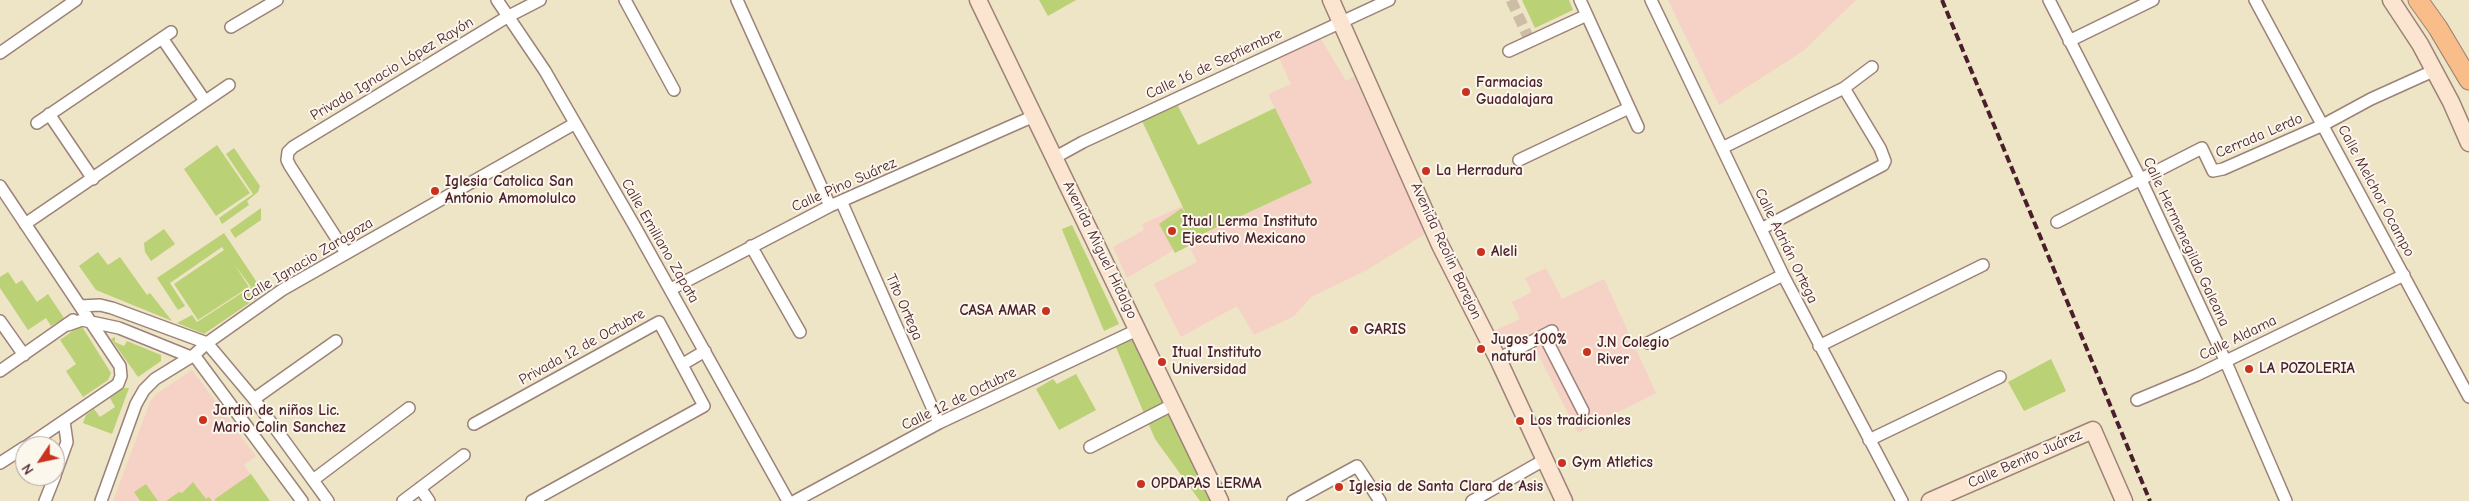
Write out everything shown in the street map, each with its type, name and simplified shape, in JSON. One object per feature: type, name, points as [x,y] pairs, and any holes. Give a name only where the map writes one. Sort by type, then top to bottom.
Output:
[{"type":"highway","points":[[2418,0],[2438,28],[2469,80]]},
{"type":"main road","name":"Avenida Miguel Hidalgo","points":[[978,0],[1139,329],[1220,501]]},
{"type":"main road","name":"Avenida Reolin Barejon","points":[[1331,0],[1440,245],[1498,360],[1564,501]]},
{"type":"main road","points":[[2391,0],[2420,44],[2451,102],[2469,143]]},
{"type":"main road","name":"Calle Benito Juárez","points":[[1930,501],[2093,430],[2124,501]]},
{"type":"street","points":[[0,53],[76,0]]},
{"type":"street","points":[[230,26],[277,0]]},
{"type":"street","name":"Calle Emiliano Zapata","points":[[497,0],[545,71],[671,289],[788,501]]},
{"type":"street","name":"Privada Ignacio López Rayón","points":[[346,253],[286,160],[288,152],[293,147],[507,17],[540,0]]},
{"type":"street","points":[[625,0],[674,90]]},
{"type":"street","points":[[737,0],[830,206]]},
{"type":"street","name":"Calle 16 de Septiembre","points":[[1054,158],[1083,142],[1389,0]]},
{"type":"street","points":[[1580,0],[1638,127]]},
{"type":"street","name":"Calle Adrián Ortega","points":[[1651,0],[1783,275],[1902,501]]},
{"type":"street","name":"Calle Hermenegildo Galeana","points":[[2049,0],[2141,180],[2225,360],[2286,501]]},
{"type":"street","points":[[2069,41],[2153,0]]},
{"type":"street","name":"Calle Melchor Ocampo","points":[[2255,0],[2469,397]]},
{"type":"street","points":[[1509,51],[1587,15]]},
{"type":"street","points":[[37,122],[166,35],[205,101]]},
{"type":"street","points":[[1722,148],[1844,88],[1872,67]]},
{"type":"street","points":[[2323,125],[2370,99],[2433,71]]},
{"type":"street","points":[[26,224],[228,85]]},
{"type":"street","points":[[1761,229],[1883,165],[1885,161],[1880,148],[1844,88]]},
{"type":"street","points":[[1519,160],[1630,108]]},
{"type":"street","points":[[49,114],[93,179]]},
{"type":"street","name":"Calle Pino Suárez","points":[[671,289],[830,206],[1034,116]]},
{"type":"street","name":"Calle Ignacio Zaragoza","points":[[101,501],[132,414],[144,390],[155,379],[193,356],[207,343],[282,290],[574,124]]},
{"type":"street","name":"Cerrada Lerdo","points":[[2057,222],[2202,148],[2213,171],[2223,169],[2323,125]]},
{"type":"street","points":[[0,186],[120,366],[121,376],[118,384],[42,436]]},
{"type":"street","name":"Tito Ortega","points":[[842,202],[939,423]]},
{"type":"street","points":[[751,246],[800,332]]},
{"type":"street","points":[[1819,346],[1983,265]]},
{"type":"street","points":[[1648,343],[1783,275]]},
{"type":"street","name":"Calle Aldama","points":[[2138,400],[2197,375],[2404,275]]},
{"type":"street","points":[[80,306],[100,305],[207,343],[254,399],[328,501]]},
{"type":"street","points":[[0,371],[68,325],[78,315],[80,306]]},
{"type":"street","points":[[124,329],[129,314]]},
{"type":"street","points":[[68,325],[82,320],[124,329],[193,356],[268,452],[302,501]]},
{"type":"street","points":[[0,321],[24,355]]},
{"type":"street","name":"Privada 12 de Octubre","points":[[474,424],[659,322],[704,406],[532,501]]},
{"type":"street","points":[[160,344],[166,329]]},
{"type":"street","name":"Calle 12 de Octubre","points":[[795,501],[939,423],[1139,329]]},
{"type":"street","points":[[1498,360],[1548,333],[1583,411]]},
{"type":"street","points":[[254,399],[336,341]]},
{"type":"street","points":[[682,364],[705,351]]},
{"type":"street","points":[[1869,440],[2000,377]]},
{"type":"street","points":[[1090,447],[1174,404]]},
{"type":"street","points":[[313,480],[410,408]]},
{"type":"street","points":[[64,421],[68,442],[65,450]]},
{"type":"street","points":[[268,452],[284,441]]},
{"type":"street","points":[[0,463],[15,454]]},
{"type":"street","points":[[403,501],[464,455]]},
{"type":"street","points":[[1472,501],[1544,460]]},
{"type":"street","points":[[1293,501],[1354,466],[1359,467],[1380,501]]},
{"type":"street","points":[[45,501],[51,486]]},
{"type":"street","points":[[420,488],[429,501]]},
{"type":"shaded area","points":[[1668,0],[1856,0],[1803,51],[1719,105]]},
{"type":"shaded area","points":[[1321,39],[1346,81],[1354,77],[1428,232],[1367,270],[1311,297],[1294,316],[1254,335],[1237,306],[1181,337],[1154,284],[1197,262],[1187,242],[1127,278],[1113,247],[1144,230],[1142,224],[1183,206],[1196,237],[1312,183],[1268,94],[1291,84],[1279,58]]},
{"type":"shaded area","name":"J.N Colegio River","points":[[1546,268],[1562,299],[1604,279],[1656,393],[1578,433],[1528,334],[1503,346],[1494,331],[1520,319],[1512,302],[1532,292],[1525,278]]},
{"type":"shaded area","name":"Jardin de niños Lic. Mario Colin Sanchez","points":[[192,370],[256,456],[244,465],[257,483],[232,501],[113,501],[150,402],[156,394]]},
{"type":"green space","points":[[1039,0],[1076,0],[1048,16]]},
{"type":"green space","points":[[1522,0],[1569,0],[1573,10],[1535,28]]},
{"type":"green space","points":[[1177,104],[1198,145],[1275,108],[1312,183],[1196,237],[1198,241],[1175,253],[1159,224],[1182,208],[1188,218],[1142,121]]},
{"type":"green space","points":[[217,145],[250,193],[216,216],[184,169]]},
{"type":"green space","points":[[234,148],[260,186],[258,192],[247,201],[249,205],[222,224],[219,218],[253,194],[226,154]]},
{"type":"green space","points":[[261,208],[261,220],[235,238],[230,230]]},
{"type":"green space","points":[[1072,225],[1119,324],[1104,331],[1062,229]]},
{"type":"green space","points":[[164,229],[175,244],[151,261],[145,252],[144,243]]},
{"type":"green space","points":[[224,233],[264,293],[204,334],[177,323],[192,315],[197,322],[251,287],[234,264],[249,287],[198,320],[174,284],[224,250],[222,247],[170,283],[185,306],[178,310],[157,278]]},
{"type":"green space","points":[[98,252],[108,265],[120,257],[147,295],[150,293],[172,321],[96,290],[79,266]]},
{"type":"green space","points":[[8,272],[16,284],[22,280],[37,302],[48,294],[64,318],[51,326],[46,318],[28,330],[0,288],[0,277]]},
{"type":"green space","points":[[81,325],[111,373],[108,380],[83,397],[66,371],[76,364],[60,340]]},
{"type":"green space","points":[[1132,328],[1211,501],[1200,501],[1155,439],[1112,338]]},
{"type":"green space","points":[[115,337],[115,342],[124,346],[127,341],[161,355],[161,361],[138,377],[111,339]]},
{"type":"green space","points":[[2051,359],[2066,391],[2024,411],[2008,382]]},
{"type":"green space","points":[[1076,374],[1096,410],[1059,430],[1036,389],[1053,379],[1057,384]]},
{"type":"green space","points":[[124,388],[129,388],[112,434],[83,423],[86,415],[94,409],[100,417],[115,407],[110,398]]},
{"type":"green space","points":[[251,474],[270,501],[215,501],[215,499]]},
{"type":"green space","points":[[193,482],[206,499],[209,497],[212,501],[166,501],[179,492],[182,493]]},
{"type":"green space","points":[[146,484],[158,501],[140,501],[134,492]]},
{"type":"tunnel","points":[[1511,0],[1530,41]]},
{"type":"railway","points":[[1942,0],[2150,501]]},
{"type":"place","name":"Farmacias Guadalajara","points":[[1466,92]]},
{"type":"place","name":"La Herradura","points":[[1426,171]]},
{"type":"place","name":"Iglesia Catolica San Antonio Amomolulco","points":[[435,191]]},
{"type":"place","name":"Itual Lerma Instituto Ejecutivo Mexicano","points":[[1172,231]]},
{"type":"place","name":"Aleli","points":[[1481,252]]},
{"type":"place","name":"CASA AMAR","points":[[1046,311]]},
{"type":"place","name":"GARIS","points":[[1354,330]]},
{"type":"place","name":"Jugos 100% natural","points":[[1481,349]]},
{"type":"place","name":"J.N Colegio River","points":[[1587,352]]},
{"type":"place","name":"Itual Instituto Universidad","points":[[1162,362]]},
{"type":"place","name":"LA POZOLERIA","points":[[2249,369]]},
{"type":"place","name":"Jardin de niños Lic. Mario Colin Sanchez","points":[[203,420]]},
{"type":"place","name":"Los tradicionles","points":[[1520,421]]},
{"type":"place","name":"Gym Atletics","points":[[1562,463]]},
{"type":"place","name":"OPDAPAS LERMA","points":[[1141,484]]},
{"type":"place","name":"Iglesia de Santa Clara de Asis","points":[[1339,487]]}]
